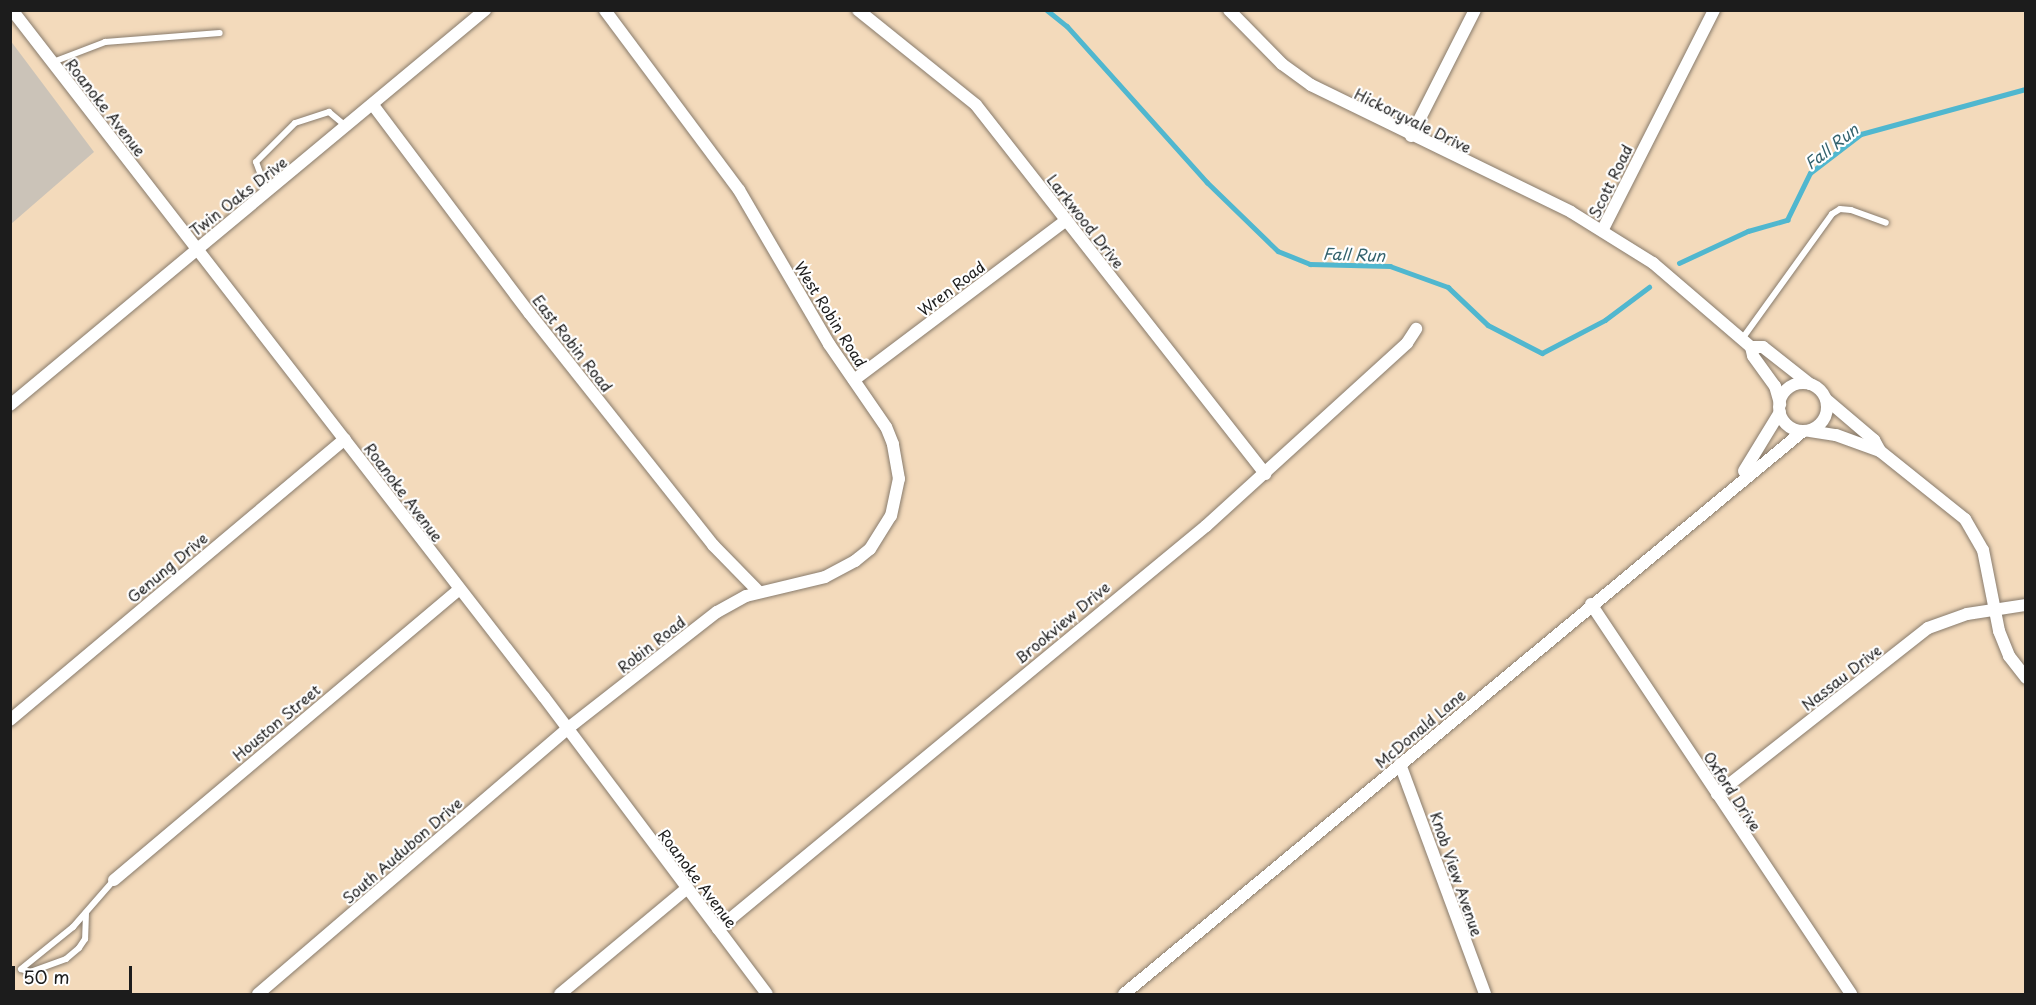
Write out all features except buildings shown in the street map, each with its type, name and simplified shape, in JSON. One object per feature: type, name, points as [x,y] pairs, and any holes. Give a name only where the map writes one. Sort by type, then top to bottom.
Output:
[{"type":"street","name":"Roanoke Avenue","points":[[12,10],[345,439],[767,994]]},
{"type":"street","name":"Twin Oaks Drive","points":[[10,405],[196,248],[348,128],[485,10]]},
{"type":"street","name":"West Robin Road","points":[[605,10],[739,190],[893,444],[899,479],[891,516],[870,549],[855,561],[825,577],[758,591]]},
{"type":"street","name":"Larkwood Drive","points":[[858,10],[976,105],[1265,474]]},
{"type":"street","points":[[1411,136],[1475,10]]},
{"type":"street","name":"Scott Road","points":[[1714,10],[1603,229],[1653,263],[1747,343],[1753,356],[1775,386],[1780,408]]},
{"type":"street","name":"Hickoryvale Drive","points":[[1236,13],[1296,76],[1411,136],[1603,229]]},
{"type":"street","name":"East Robin Road","points":[[373,105],[530,314],[713,545],[758,591]]},
{"type":"street","name":"Wren Road","points":[[854,380],[1066,219]]},
{"type":"street","name":"Brookview Drive","points":[[718,929],[1265,474],[1407,343],[1416,329]]},
{"type":"street","name":"Scott Road","points":[[1747,343],[1763,347],[1810,384]]},
{"type":"street","points":[[1880,451],[1874,440],[1810,384],[1787,389],[1780,408],[1788,426],[1836,435],[1880,451],[1965,519],[1983,550],[1999,631],[2009,656],[2025,678]]},
{"type":"street","points":[[1806,431],[1822,422],[1827,400]]},
{"type":"street","name":"McDonald Lane","points":[[1734,484],[1759,451],[1780,408]]},
{"type":"street","name":"McDonald Lane","points":[[1124,994],[1734,484],[1806,431]]},
{"type":"street","name":"Genung Drive","points":[[10,720],[345,439]]},
{"type":"street","name":"Houston Street","points":[[114,880],[459,589]]},
{"type":"street","name":"Robin Road","points":[[567,729],[717,612],[758,591]]},
{"type":"street","name":"Oxford Drive","points":[[1591,604],[1851,994]]},
{"type":"street","name":"Nassau Drive","points":[[1717,794],[1928,628],[1967,614],[2025,605]]},
{"type":"street","name":"South Audubon Drive","points":[[258,994],[567,729]]},
{"type":"street","name":"Knob View Avenue","points":[[1400,764],[1485,994]]},
{"type":"street","points":[[560,994],[687,888]]},
{"type":"lane","points":[[52,62],[105,42],[220,33]]},
{"type":"lane","points":[[268,192],[256,162],[295,123],[329,112],[348,128]]},
{"type":"lane","points":[[1747,343],[1832,213],[1840,209],[1851,210],[1886,224]]},
{"type":"lane","points":[[86,913],[85,939],[79,948],[66,959],[48,966],[30,972],[21,969],[74,927],[114,880]]},
{"type":"shaded area","points":[[10,40],[94,152],[11,224],[10,224]]},
{"type":"waterway","name":"Fall Run","points":[[1047,10],[1067,26],[1207,182],[1278,251],[1310,264],[1390,266],[1448,287],[1488,325],[1542,353],[1605,320],[1649,287]]},
{"type":"waterway","name":"Fall Run","points":[[1679,263],[1748,231],[1787,220],[1810,173],[1861,134],[2026,89]]}]
